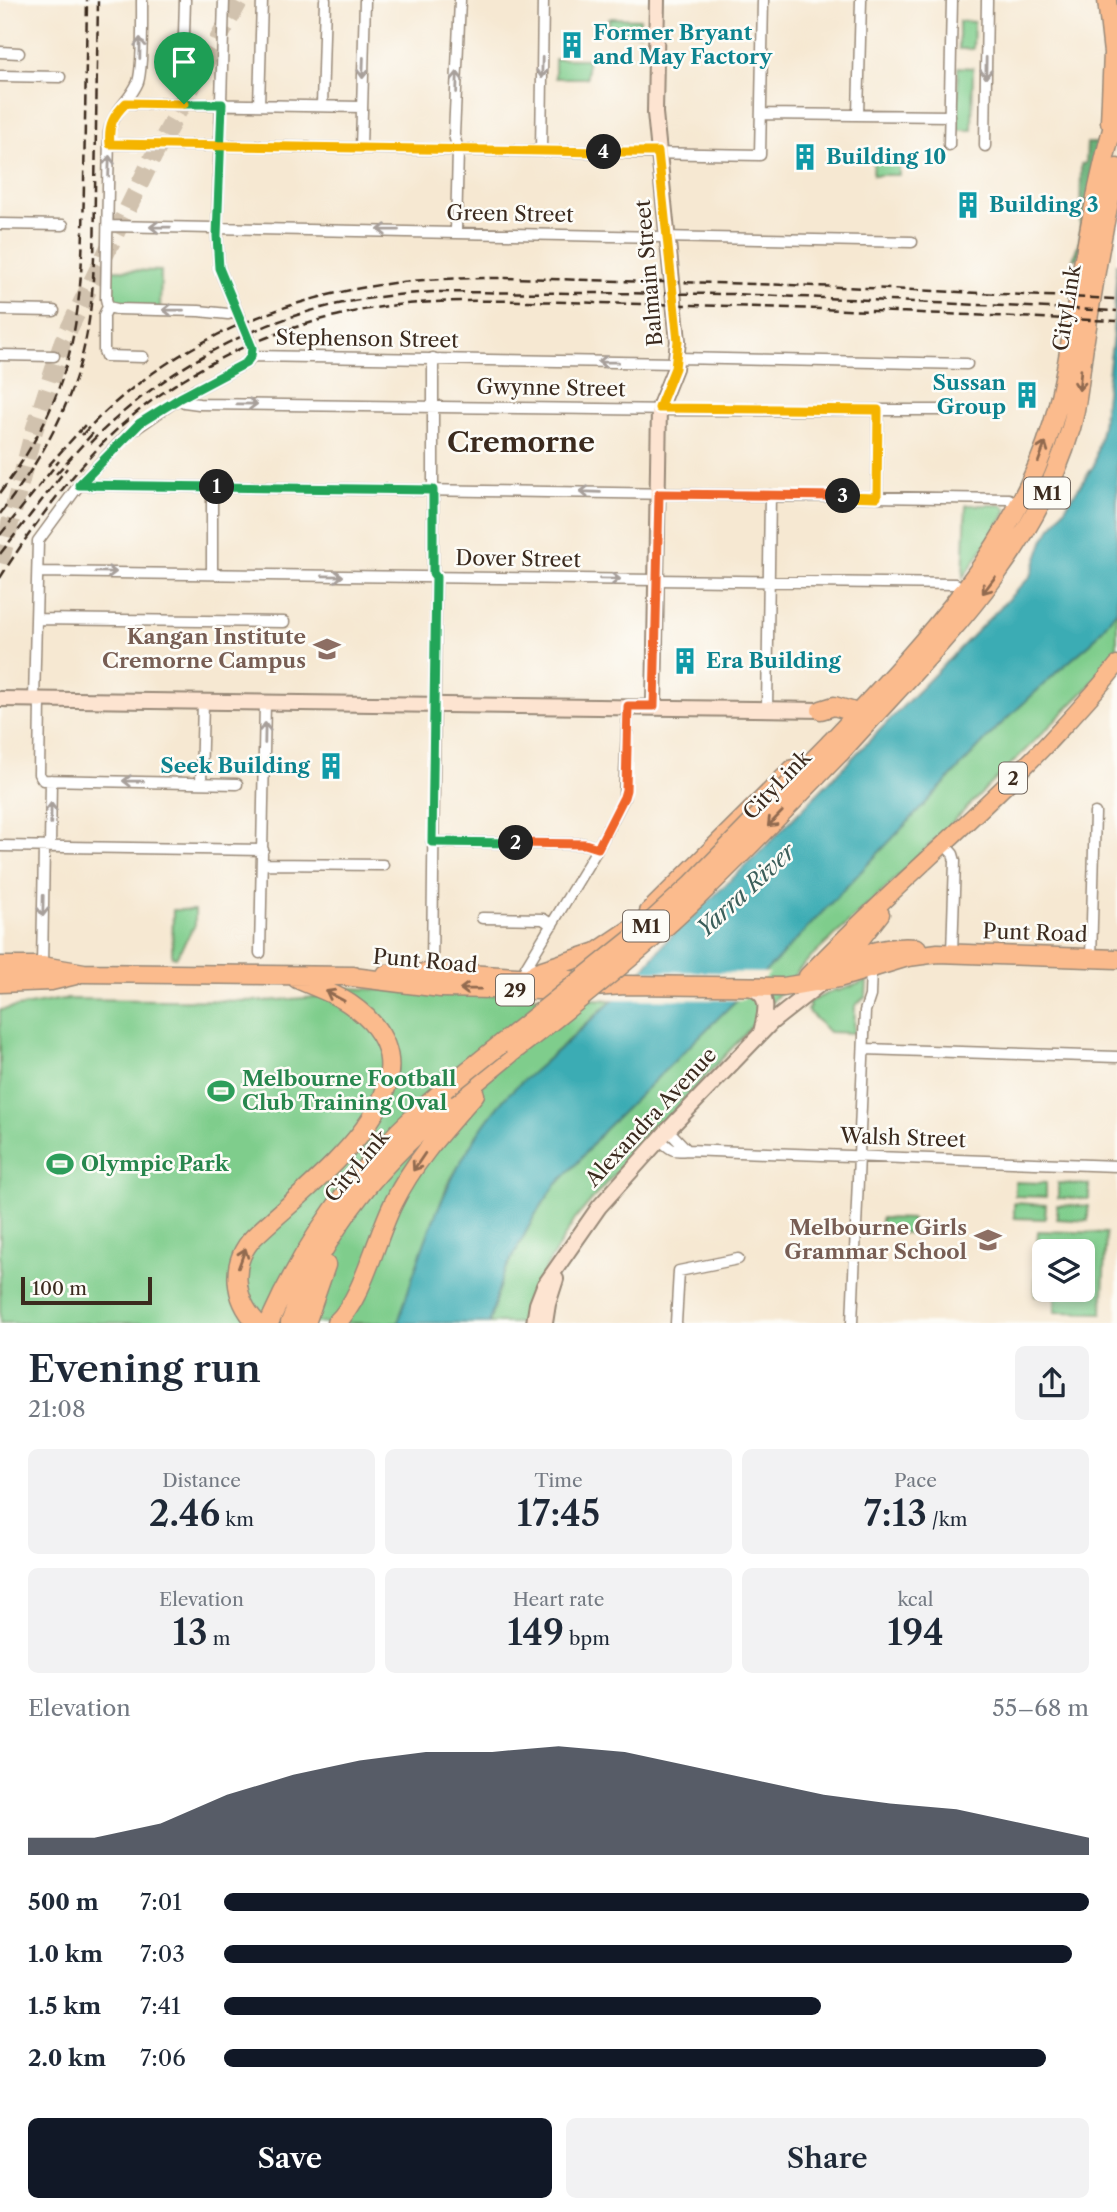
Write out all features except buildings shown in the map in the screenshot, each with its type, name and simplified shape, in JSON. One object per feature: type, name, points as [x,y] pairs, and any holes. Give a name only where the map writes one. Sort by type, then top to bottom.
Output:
[{"type":"highway","points":[[1107,0],[1113,53],[1108,143]]},
{"type":"highway","name":"M1","points":[[269,1323],[303,1256],[341,1196],[394,1134],[453,1099],[690,886],[835,748],[979,570],[1024,497],[1044,447],[1065,373],[1084,258],[1117,110]]},
{"type":"highway","name":"CityLink","points":[[290,1323],[321,1252],[348,1209],[379,1171],[453,1099],[670,923],[764,831],[835,748],[989,585],[1028,530],[1049,489],[1072,425],[1098,256],[1117,168]]},
{"type":"highway","points":[[523,975],[587,956],[619,939],[673,890],[944,615]]},
{"type":"highway","points":[[821,710],[834,706],[851,711]]},
{"type":"highway","name":"Punt Road","points":[[775,986],[845,960],[897,947],[952,953],[1117,959]]},
{"type":"highway","name":"Punt Road","points":[[345,976],[441,988],[539,990],[618,985],[775,986],[824,981],[908,957],[952,953]]},
{"type":"highway","name":"Alexandra Avenue","points":[[824,981],[845,960]]},
{"type":"highway","name":"Punt Road","points":[[0,966],[43,966],[84,973],[345,976],[432,972],[523,975],[618,985]]},
{"type":"highway","name":"Punt Road","points":[[0,983],[51,981],[84,973]]},
{"type":"highway","points":[[257,1323],[243,1304],[237,1276],[245,1247],[353,1144],[380,1104],[388,1080],[385,1045],[369,1020],[340,999],[286,975]]},
{"type":"highway","points":[[337,1322],[352,1305],[395,1199],[434,1140],[453,1099]]},
{"type":"highway","points":[[306,1323],[314,1296],[335,1248],[358,1203],[379,1171]]},
{"type":"main road","name":"Alexandra Avenue","points":[[775,986],[872,910],[944,844],[1109,682],[1117,665]]},
{"type":"main road","name":"Alexandra Avenue","points":[[845,960],[915,871]]},
{"type":"street","points":[[142,0],[140,73],[126,103],[113,118],[109,133],[108,307],[104,315],[104,351],[106,356],[143,357]]},
{"type":"street","points":[[182,104],[185,0]]},
{"type":"street","points":[[224,0],[219,268],[252,348],[251,356]]},
{"type":"street","points":[[259,105],[262,0]]},
{"type":"street","points":[[322,106],[325,0]]},
{"type":"street","points":[[361,148],[365,0]]},
{"type":"street","points":[[456,232],[458,150],[454,135],[460,0]]},
{"type":"street","points":[[541,151],[543,0]]},
{"type":"street","name":"Balmain Street","points":[[654,706],[659,408],[677,360],[655,113],[657,0]]},
{"type":"street","points":[[110,144],[760,155],[763,0]]},
{"type":"street","points":[[858,115],[861,0]]},
{"type":"street","points":[[949,145],[951,0]]},
{"type":"street","points":[[985,146],[987,0]]},
{"type":"street","points":[[0,52],[19,52]]},
{"type":"street","points":[[0,76],[60,77]]},
{"type":"street","points":[[126,103],[362,107]]},
{"type":"street","points":[[761,114],[950,116]]},
{"type":"street","points":[[0,224],[63,225]]},
{"type":"street","name":"Green Street","points":[[108,226],[912,242]]},
{"type":"street","points":[[108,307],[228,314],[237,311]]},
{"type":"street","points":[[0,310],[54,310]]},
{"type":"street","points":[[0,355],[54,356]]},
{"type":"street","name":"Stephenson Street","points":[[51,780],[39,777],[36,618],[38,541],[79,485],[128,434],[180,398],[246,363],[251,356],[967,364]]},
{"type":"street","points":[[432,972],[436,577],[433,573],[433,358]]},
{"type":"street","name":"Gwynne Street","points":[[180,398],[184,402],[199,404],[964,410]]},
{"type":"street","points":[[877,497],[878,410]]},
{"type":"street","points":[[79,485],[1009,499]]},
{"type":"street","points":[[212,487],[212,574]]},
{"type":"street","points":[[767,710],[770,495]]},
{"type":"street","name":"Dover Street","points":[[38,572],[956,584]]},
{"type":"street","points":[[36,618],[284,622]]},
{"type":"street","points":[[0,699],[821,710]]},
{"type":"street","points":[[201,783],[203,701]]},
{"type":"street","points":[[260,953],[265,702]]},
{"type":"street","points":[[523,975],[598,848],[624,797],[628,706]]},
{"type":"street","points":[[43,966],[51,780],[237,784]]},
{"type":"street","points":[[1091,958],[1095,813]]},
{"type":"street","points":[[432,842],[585,844],[598,848]]},
{"type":"street","points":[[944,844],[953,854],[955,861],[952,953]]},
{"type":"street","points":[[0,846],[263,850]]},
{"type":"street","points":[[262,864],[383,865]]},
{"type":"street","points":[[482,918],[544,919],[552,925]]},
{"type":"street","points":[[852,1323],[864,1012],[868,1001],[871,968]]},
{"type":"street","name":"Alexandra Avenue","points":[[534,1323],[544,1286],[599,1207],[761,1033],[824,981]]},
{"type":"street","points":[[761,1033],[775,986]]},
{"type":"street","name":"Alexandra Avenue","points":[[772,1022],[775,986]]},
{"type":"street","points":[[864,1049],[1117,1057]]},
{"type":"street","name":"Walsh Street","points":[[664,1135],[673,1151],[859,1155],[1117,1166]]},
{"type":"street","name":"Alexandra Avenue","points":[[545,1323],[552,1288],[569,1248]]},
{"type":"street","points":[[676,1323],[679,1271],[738,1259]]},
{"type":"green space","points":[[609,18],[640,19],[640,33],[608,33]]},
{"type":"green space","points":[[959,21],[974,22],[973,49],[959,49]]},
{"type":"green space","points":[[555,59],[587,59],[587,78],[555,78]]},
{"type":"green space","points":[[958,67],[973,68],[972,130],[958,130]]},
{"type":"green space","points":[[1087,143],[1101,143],[1078,259],[1073,259],[1080,238],[1081,164],[1086,163]]},
{"type":"green space","points":[[874,157],[899,157],[899,175],[873,175]]},
{"type":"green space","points":[[111,270],[161,271],[160,309],[110,308]]},
{"type":"green space","points":[[966,505],[1002,505],[1007,509],[963,578]]},
{"type":"green space","points":[[1117,610],[1117,652],[1087,689],[886,888],[804,964],[744,1035],[601,1189],[576,1218],[548,1264],[538,1283],[527,1323],[489,1323],[502,1277],[535,1215],[555,1186],[603,1131],[775,962],[998,727],[1091,643]]},
{"type":"green space","points":[[173,910],[195,910],[195,925],[176,957],[172,956]]},
{"type":"green space","points":[[867,981],[866,996],[855,1006],[854,1033],[829,1032],[807,1010],[810,1007],[807,1003],[837,989],[838,991]]},
{"type":"green space","points":[[345,988],[612,1000],[505,1098],[475,1139],[448,1184],[398,1323],[0,1323],[0,1010],[63,999],[266,1001],[329,996]]},
{"type":"green space","points":[[1015,1182],[1046,1183],[1046,1197],[1015,1196]]},
{"type":"green space","points":[[1058,1183],[1089,1185],[1089,1199],[1058,1198]]},
{"type":"green space","points":[[1014,1203],[1046,1205],[1045,1219],[1014,1218]]},
{"type":"green space","points":[[1057,1205],[1088,1206],[1088,1221],[1057,1219]]},
{"type":"green space","points":[[881,1218],[912,1219],[912,1233],[881,1232]]},
{"type":"green space","points":[[1038,1231],[1106,1233],[1102,1313],[1055,1312],[1055,1302],[1095,1302],[1095,1239],[1038,1239]]},
{"type":"water","name":"Yarra River","points":[[1117,263],[1117,610],[1091,643],[998,727],[775,962],[603,1131],[555,1186],[535,1215],[502,1277],[489,1323],[398,1323],[417,1263],[453,1176],[468,1149],[505,1098],[622,992],[665,942],[760,852],[1031,576],[1044,539],[1094,465],[1102,426],[1113,335]]},
{"type":"pier","points":[[846,759],[848,761],[737,873],[654,951],[663,939],[757,850]]},
{"type":"pier","points":[[636,971],[770,973],[742,1000],[608,999]]},
{"type":"tunnel","points":[[0,563],[32,437],[63,341],[153,157],[240,0]]},
{"type":"railway","points":[[0,493],[47,417],[61,381],[78,308],[83,227],[87,0]]},
{"type":"railway","points":[[0,514],[35,463],[55,427],[71,390],[84,348],[94,259],[98,0]]},
{"type":"railway","points":[[82,435],[117,401],[154,372],[238,325],[283,308],[377,285],[424,280],[514,278],[776,285],[1117,299]]},
{"type":"railway","points":[[90,443],[145,394],[206,354],[273,323],[307,312],[377,297],[433,292],[733,294],[1117,311]]},
{"type":"railway","points":[[0,578],[72,477],[131,417],[202,368],[281,332],[322,319],[406,304],[495,301],[763,307],[1117,321]]},
{"type":"railway","points":[[48,466],[85,425]]},
{"type":"railway","points":[[56,474],[93,433]]},
{"type":"railway","points":[[0,535],[59,461]]},
{"type":"railway","points":[[0,554],[67,468]]},
{"type":"place","name":"Former Bryant and May Factory","points":[[572,45]]},
{"type":"place","name":"Building 10","points":[[805,157]]},
{"type":"place","name":"Building 3","points":[[968,205]]},
{"type":"place","name":"Sussan Group","points":[[1027,395]]},
{"type":"place","name":"Kangan Institute Cremorne Campus","points":[[327,649]]},
{"type":"place","name":"Era Building","points":[[685,661]]},
{"type":"place","name":"Seek Building","points":[[331,766]]},
{"type":"place","name":"Melbourne Football Club Training Oval","points":[[221,1091]]},
{"type":"place","name":"Olympic Park","points":[[60,1164]]},
{"type":"place","name":"Melbourne Girls Grammar School","points":[[988,1240]]},
{"type":"district","name":"Cremorne","points":[[521,442]]},
{"type":"route","points":[[184,104],[126,103],[113,118],[109,133],[110,144],[220,146],[646,153],[658,152],[678,341],[678,358],[659,408],[878,410],[877,497],[659,494],[654,706],[628,706],[626,790],[598,848],[585,844],[432,842],[436,577],[433,573],[433,490],[79,485],[140,423],[246,363],[253,352],[219,268],[217,236],[219,228],[220,146],[222,104],[184,104]]}]
